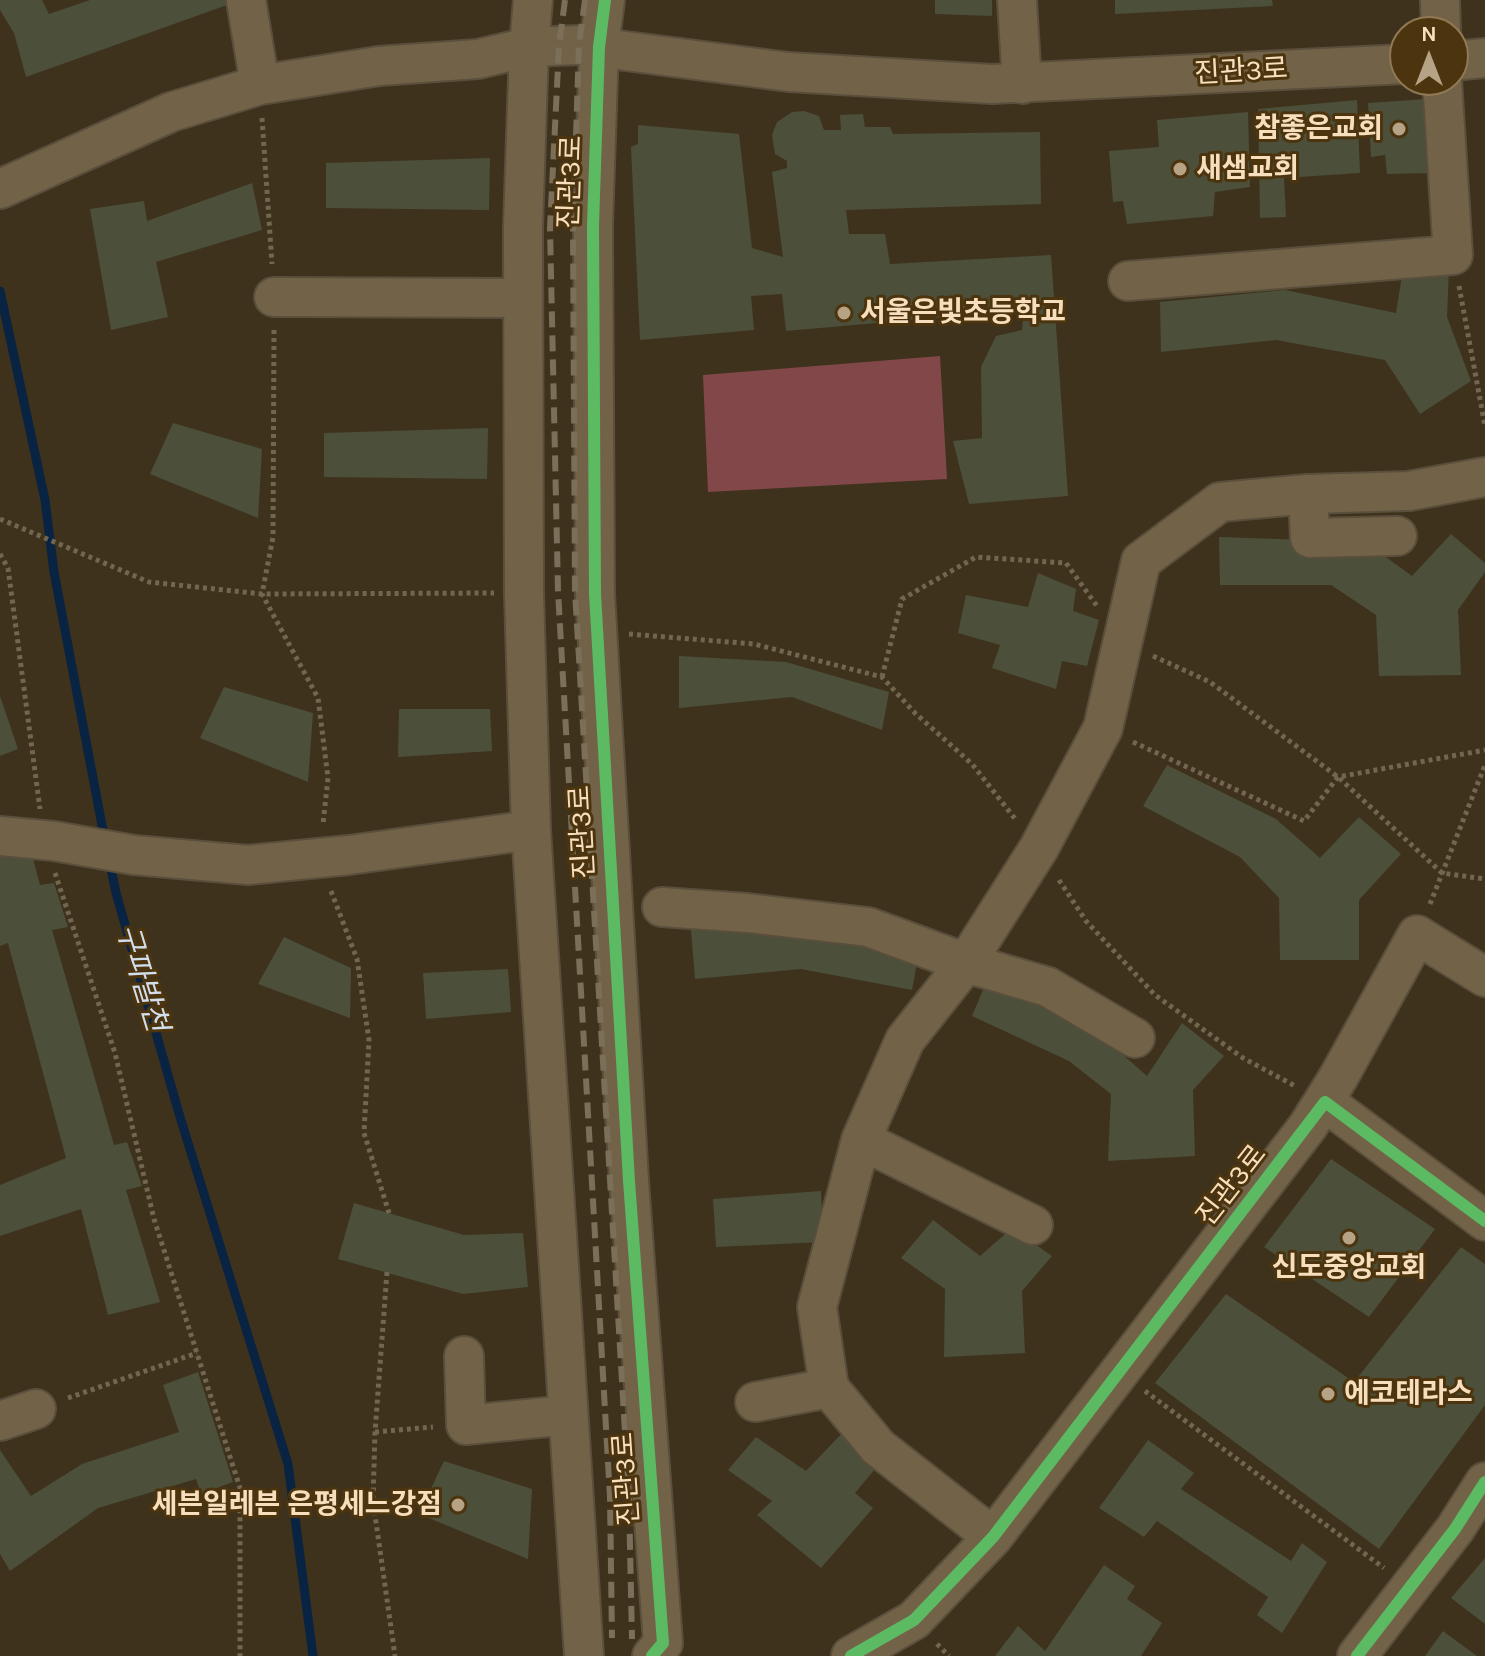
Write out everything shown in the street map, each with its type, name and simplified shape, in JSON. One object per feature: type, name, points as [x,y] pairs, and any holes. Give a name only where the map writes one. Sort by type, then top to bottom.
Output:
[{"type":"street","points":[[246,0],[260,85]]},
{"type":"street","name":"진관3로","points":[[533,0],[529,47],[523,298],[524,593],[531,830],[584,1656]]},
{"type":"street","name":"진관3로","points":[[605,0],[599,47],[593,225],[595,594],[629,1181],[663,1643],[652,1656]]},
{"type":"street","points":[[1017,0],[1022,84]]},
{"type":"street","name":"진관3로","points":[[529,47],[579,45],[789,72],[1022,84],[1389,65]]},
{"type":"street","points":[[0,189],[171,112],[260,85],[379,66],[478,59],[529,47]]},
{"type":"street","points":[[1128,281],[1453,255],[1443,96]]},
{"type":"street","points":[[274,297],[523,298]]},
{"type":"street","points":[[993,1537],[878,1447],[829,1388],[817,1307],[861,1140],[905,1040],[966,963],[1039,848],[1103,728],[1141,561],[1220,502],[1308,494],[1409,491],[1485,477]]},
{"type":"street","points":[[1308,494],[1310,538],[1397,536]]},
{"type":"street","points":[[0,836],[49,840],[160,858],[248,865],[531,830]]},
{"type":"street","points":[[662,907],[868,927],[966,963],[1048,987],[1135,1038]]},
{"type":"street","points":[[1417,935],[1485,977]]},
{"type":"street","name":"진관3로","points":[[851,1656],[914,1620],[993,1537],[1315,1096],[1417,935]]},
{"type":"street","points":[[1315,1096],[1485,1221]]},
{"type":"street","points":[[861,1140],[1033,1225]]},
{"type":"street","points":[[464,1356],[466,1425],[533,1416],[568,1415]]},
{"type":"street","points":[[755,1402],[829,1388]]},
{"type":"street","points":[[0,1421],[36,1409]]},
{"type":"street","points":[[1357,1656],[1455,1529],[1485,1482]]},
{"type":"path","points":[[260,85],[274,297],[273,537],[262,594],[318,698],[328,778],[318,858],[357,959],[369,1040],[364,1133],[389,1213]]},
{"type":"path","points":[[1453,255],[1485,426]]},
{"type":"path","points":[[0,519],[149,582],[262,594],[505,593]]},
{"type":"path","points":[[0,554],[8,568],[49,840],[115,1053],[154,1219],[240,1488],[240,1656]]},
{"type":"path","points":[[882,677],[902,599],[976,557],[1066,563],[1123,643],[1210,682],[1338,777],[1442,873],[1485,879]]},
{"type":"path","points":[[626,634],[754,644],[882,677],[915,713],[972,764],[1039,848],[1086,921],[1155,995],[1243,1058],[1315,1096]]},
{"type":"path","points":[[1103,728],[1304,821],[1338,777],[1485,750]]},
{"type":"path","points":[[1417,935],[1485,765]]},
{"type":"path","points":[[387,1272],[373,1501],[395,1656]]},
{"type":"path","points":[[36,1409],[197,1353]]},
{"type":"path","points":[[1137,1385],[1396,1576]]},
{"type":"path","points":[[375,1432],[466,1425]]},
{"type":"path","points":[[931,1638],[949,1656]]},
{"type":"shaded area","points":[[940,356],[947,479],[708,492],[703,375]]},
{"type":"building","points":[[0,0],[42,0],[49,14],[90,0],[241,0],[26,77],[14,33],[0,10]]},
{"type":"building","points":[[935,0],[992,0],[992,16],[935,14]]},
{"type":"building","points":[[1115,0],[1272,0],[1273,6],[1115,14]]},
{"type":"building","name":"참좋은교회","points":[[1426,99],[1433,173],[1387,174],[1385,155],[1371,157],[1368,103]]},
{"type":"building","points":[[1357,100],[1360,173],[1284,178],[1286,217],[1260,218],[1258,109]]},
{"type":"building","points":[[804,111],[819,116],[824,130],[841,130],[840,115],[863,114],[865,127],[890,127],[893,134],[1040,132],[1041,204],[846,210],[849,234],[885,234],[890,264],[1051,255],[1068,496],[969,504],[953,441],[982,438],[981,367],[996,336],[1022,330],[1024,310],[786,331],[782,294],[751,296],[754,330],[640,340],[631,147],[638,144],[638,125],[739,134],[752,248],[783,257],[772,172],[787,168],[787,161],[775,154],[772,135],[777,122],[792,112]]},
{"type":"building","name":"새샘교회","points":[[1248,112],[1250,187],[1215,192],[1213,216],[1127,224],[1123,201],[1113,202],[1109,151],[1159,147],[1157,120]]},
{"type":"building","points":[[490,158],[489,210],[326,208],[326,163]]},
{"type":"building","points":[[252,183],[262,230],[156,262],[168,317],[111,330],[90,209],[144,201],[147,221]]},
{"type":"building","points":[[1404,263],[1449,267],[1447,317],[1471,381],[1420,414],[1385,360],[1276,340],[1161,352],[1160,302],[1285,290],[1396,313]]},
{"type":"building","points":[[173,423],[262,449],[258,518],[150,474]]},
{"type":"building","points":[[488,428],[487,479],[324,477],[324,433]]},
{"type":"building","points":[[1451,534],[1485,563],[1485,572],[1458,610],[1461,675],[1379,676],[1376,615],[1331,585],[1220,585],[1219,537],[1365,542],[1412,576]]},
{"type":"building","points":[[1038,573],[1076,589],[1073,611],[1099,620],[1087,666],[1062,661],[1056,689],[992,668],[1000,645],[958,633],[966,595],[1028,607]]},
{"type":"building","points":[[679,656],[786,662],[889,692],[882,730],[792,697],[679,708]]},
{"type":"building","points":[[224,687],[313,713],[308,782],[200,738]]},
{"type":"building","points":[[0,696],[18,749],[0,756]]},
{"type":"building","points":[[399,709],[490,709],[492,751],[398,757]]},
{"type":"building","points":[[1167,765],[1276,819],[1320,858],[1359,817],[1401,854],[1359,900],[1359,960],[1280,960],[1279,898],[1240,857],[1143,806]]},
{"type":"building","points":[[30,847],[40,885],[54,883],[68,927],[52,930],[114,1145],[127,1142],[142,1186],[126,1190],[160,1302],[108,1315],[81,1209],[0,1236],[0,1185],[66,1158],[8,943],[0,946],[0,852]]},
{"type":"building","points":[[691,930],[806,930],[919,952],[912,990],[801,969],[695,979]]},
{"type":"building","points":[[284,937],[351,968],[350,1018],[258,984]]},
{"type":"building","points":[[508,969],[511,1012],[426,1019],[423,973]]},
{"type":"building","points":[[988,978],[1095,1030],[1147,1076],[1182,1023],[1224,1056],[1193,1090],[1195,1156],[1108,1161],[1111,1094],[1069,1061],[972,1016]]},
{"type":"building","name":"신도중앙교회","points":[[1331,1159],[1435,1229],[1369,1317],[1264,1247]]},
{"type":"building","points":[[821,1191],[823,1242],[716,1247],[713,1199]]},
{"type":"building","points":[[354,1203],[464,1235],[523,1233],[528,1287],[463,1294],[338,1259]]},
{"type":"building","points":[[933,1220],[980,1256],[1012,1228],[1052,1256],[1022,1291],[1025,1353],[944,1357],[945,1289],[901,1258]]},
{"type":"building","name":"에코테라스","points":[[1461,1247],[1485,1264],[1485,1405],[1379,1549],[1155,1383],[1226,1294],[1354,1382]]},
{"type":"building","points":[[198,1372],[233,1482],[201,1494],[196,1479],[98,1508],[10,1571],[0,1554],[0,1450],[31,1496],[82,1464],[179,1432],[163,1385]]},
{"type":"building","points":[[844,1431],[880,1463],[855,1493],[873,1508],[821,1568],[757,1515],[772,1501],[728,1470],[756,1437],[806,1471]]},
{"type":"building","points":[[1148,1440],[1194,1473],[1181,1489],[1291,1561],[1302,1543],[1327,1562],[1282,1633],[1257,1615],[1268,1597],[1157,1521],[1144,1537],[1099,1508]]},
{"type":"building","points":[[444,1461],[532,1489],[528,1559],[419,1514]]},
{"type":"building","points":[[1485,1558],[1485,1624],[1451,1598]]},
{"type":"building","points":[[1104,1565],[1135,1586],[1127,1599],[1162,1623],[1141,1656],[995,1656],[1018,1626],[1045,1651]]},
{"type":"building","points":[[1443,1631],[1477,1656],[1425,1656]]},
{"type":"waterway","name":"구파발천","points":[[0,291],[45,500],[54,572],[105,841]]},
{"type":"waterway","name":"구파발천","points":[[109,859],[180,1117],[288,1464],[313,1656]]},
{"type":"railway","points":[[565,0],[559,46],[550,228],[558,591],[610,1497],[612,1638]]},
{"type":"railway","points":[[585,0],[579,45],[573,229],[575,591],[629,1499],[632,1639]]},
{"type":"cycle path","points":[[605,0],[599,47],[593,225],[595,594],[629,1181],[663,1643],[652,1656]]},
{"type":"cycle path","points":[[851,1656],[914,1620],[993,1537],[1325,1102],[1485,1221]]},
{"type":"cycle path","points":[[1357,1656],[1455,1529],[1485,1482]]},
{"type":"place","name":"참좋은교회","points":[[1399,129]]},
{"type":"place","name":"새샘교회","points":[[1180,169]]},
{"type":"place","name":"서울은빛초등학교","points":[[844,313]]},
{"type":"place","name":"신도중앙교회","points":[[1349,1238]]},
{"type":"place","name":"에코테라스","points":[[1328,1394]]},
{"type":"place","name":"세븐일레븐 은평세느강점","points":[[458,1505]]}]
